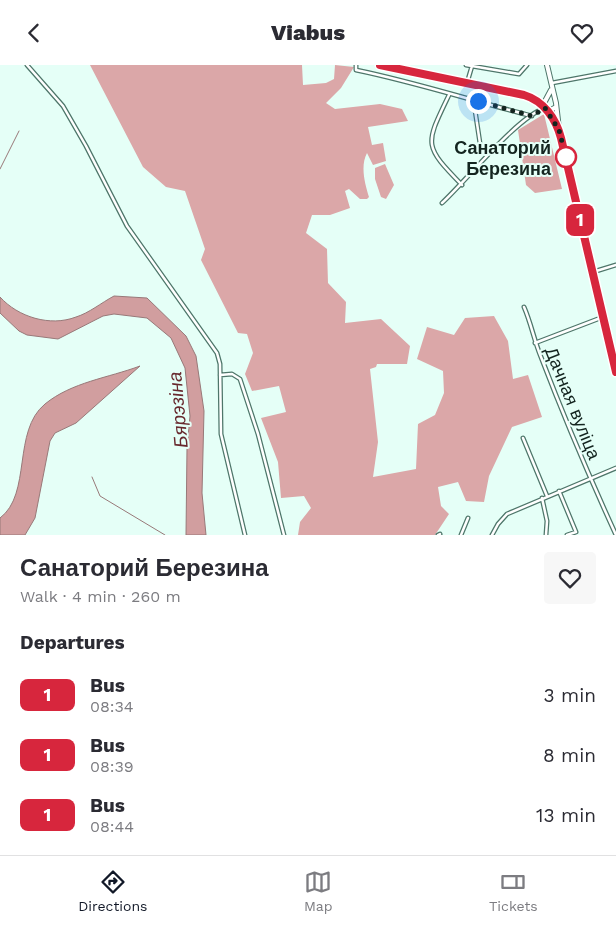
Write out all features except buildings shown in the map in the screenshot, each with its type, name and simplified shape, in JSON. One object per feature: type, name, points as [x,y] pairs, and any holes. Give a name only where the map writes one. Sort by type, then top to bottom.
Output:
[{"type":"main road","points":[[380,65],[533,98],[554,99]]},
{"type":"main road","points":[[547,65],[559,130],[616,372]]},
{"type":"main road","points":[[552,89],[543,103],[559,130]]},
{"type":"main road","points":[[533,98],[551,111],[556,107]]},
{"type":"street","points":[[28,65],[63,105],[86,145],[127,226],[217,353],[220,375],[221,434],[245,535]]},
{"type":"street","points":[[356,65],[356,69],[407,80],[449,95],[532,116]]},
{"type":"street","points":[[466,65],[519,74],[527,65]]},
{"type":"street","points":[[467,83],[472,66]]},
{"type":"street","points":[[551,83],[616,71]]},
{"type":"street","points":[[449,95],[433,127],[430,147],[439,161],[462,185]]},
{"type":"street","points":[[478,101],[475,110],[481,150],[489,154]]},
{"type":"street","points":[[442,203],[462,185],[489,154],[532,116],[545,108]]},
{"type":"street","points":[[592,272],[616,265]]},
{"type":"street","name":"Дачная вуліца","points":[[524,307],[531,323],[535,343],[590,478],[616,535]]},
{"type":"street","points":[[535,343],[603,317]]},
{"type":"street","points":[[220,375],[232,374],[240,379],[258,434],[284,535]]},
{"type":"street","points":[[523,438],[547,496]]},
{"type":"street","points":[[492,535],[498,524],[507,514],[616,468]]},
{"type":"street","points":[[560,491],[576,532],[567,535]]},
{"type":"street","points":[[542,498],[547,521],[546,535]]},
{"type":"street","points":[[461,535],[468,518]]},
{"type":"shaded area","points":[[90,65],[302,65],[303,85],[326,83],[334,79],[335,65],[354,67],[341,88],[326,103],[335,109],[380,104],[402,109],[408,121],[368,127],[372,145],[383,143],[386,161],[373,165],[367,153],[364,169],[369,197],[367,199],[360,199],[349,189],[345,191],[350,208],[330,215],[312,215],[306,233],[327,249],[328,283],[346,302],[345,323],[381,319],[410,346],[407,364],[377,364],[376,367],[370,369],[378,442],[373,477],[416,469],[418,424],[435,415],[444,393],[443,371],[417,359],[427,327],[454,335],[465,318],[494,316],[508,341],[513,379],[528,375],[542,417],[512,427],[489,476],[484,502],[466,501],[458,482],[438,487],[441,506],[449,514],[435,535],[298,535],[300,522],[311,508],[304,496],[281,498],[278,462],[261,418],[286,412],[279,386],[252,391],[245,374],[253,353],[247,334],[238,333],[201,260],[205,249],[185,191],[166,187],[143,167]]},
{"type":"shaded area","points":[[544,114],[562,189],[535,193],[526,185],[518,130]]},
{"type":"shaded area","points":[[385,164],[394,185],[386,199],[381,197],[375,179],[375,168]]},
{"type":"shaded area","points":[[114,296],[147,298],[186,336],[196,356],[204,411],[202,493],[206,535],[186,535],[187,448],[190,416],[185,368],[171,338],[147,318],[114,314],[103,316],[58,339],[27,335],[19,331],[0,313],[0,297],[7,304],[25,315],[45,320],[66,320],[86,313]]},
{"type":"shaded area","points":[[140,366],[76,423],[55,433],[50,441],[35,518],[25,535],[0,535],[0,518],[10,507],[16,494],[25,446],[35,416],[45,404],[67,390]]},
{"type":"waterway","points":[[0,169],[19,131]]},
{"type":"waterway","points":[[92,477],[100,496],[165,535]]},
{"type":"bus line","name":"1","points":[[380,65],[524,95],[533,98],[551,115],[559,130],[616,372]]},
{"type":"place","name":"Санаторий Березина","points":[[566,157]]},
{"type":"route","points":[[478,101],[532,116],[538,110],[545,108],[559,130],[566,157]]},
{"type":"water label","name":"Бярэзіна","points":[[178,410]]}]
